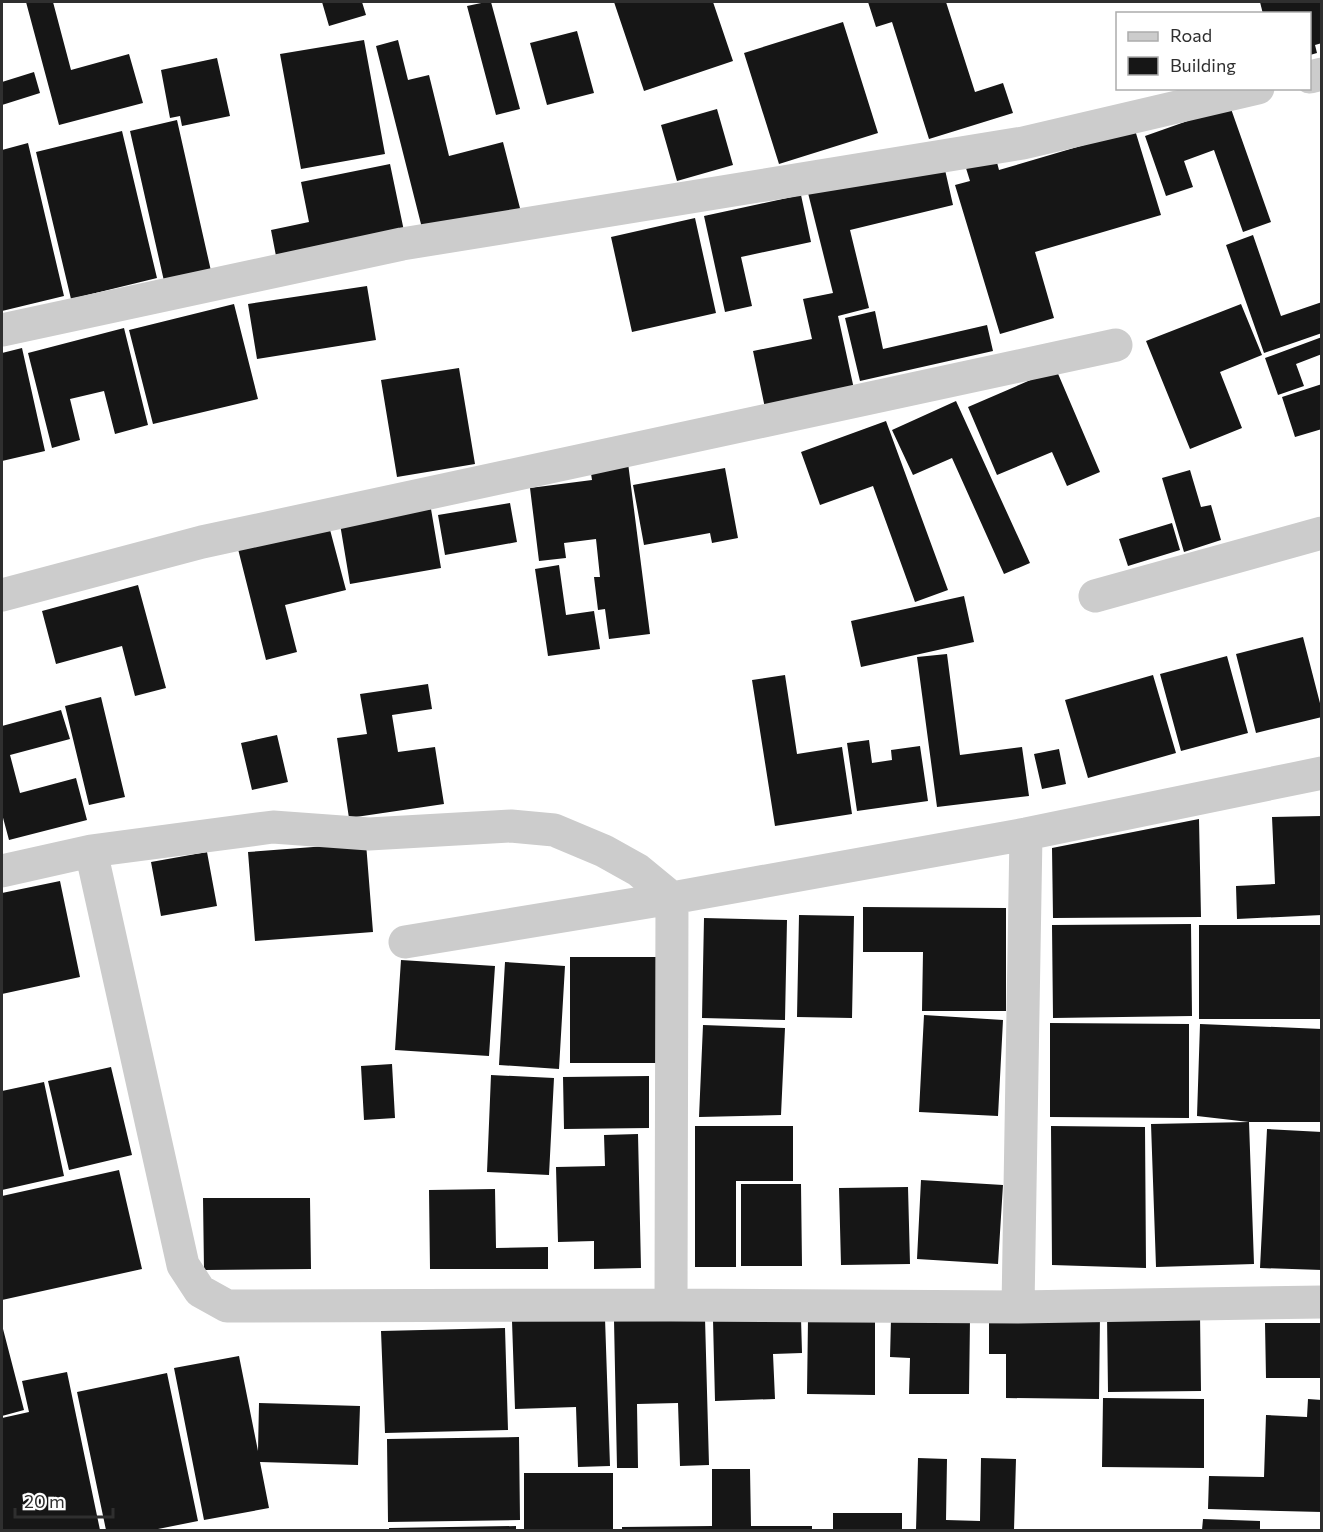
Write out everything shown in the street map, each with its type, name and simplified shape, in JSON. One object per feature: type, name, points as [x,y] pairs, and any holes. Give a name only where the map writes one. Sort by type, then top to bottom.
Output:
[{"type":"street","points":[[2,330],[402,244],[1023,143],[1249,90]]},
{"type":"street","points":[[2,595],[202,542],[1116,345]]},
{"type":"street","points":[[1095,596],[1322,533]]},
{"type":"street","points":[[405,942],[672,898],[1026,834],[1322,772]]},
{"type":"street","points":[[2,872],[91,850],[273,827],[369,834],[511,826],[554,830],[604,851],[638,870],[672,898]]},
{"type":"street","points":[[1018,1307],[1026,834]]},
{"type":"street","points":[[91,850],[183,1265],[200,1291],[226,1306],[1018,1307],[1322,1302]]},
{"type":"street","points":[[670,1305],[672,898]]},
{"type":"building","points":[[26,2],[53,2],[71,70],[129,54],[143,103],[59,125]]},
{"type":"building","points":[[322,2],[362,2],[366,15],[329,26]]},
{"type":"building","points":[[491,2],[520,109],[496,115],[467,6]]},
{"type":"building","points":[[614,2],[713,2],[733,61],[644,91]]},
{"type":"building","points":[[868,2],[946,2],[975,92],[1003,83],[1013,113],[929,139],[892,22],[876,27]]},
{"type":"building","points":[[1260,2],[1322,2],[1322,43],[1315,45],[1317,53],[1311,55],[1311,12],[1262,12]]},
{"type":"building","points":[[843,22],[878,133],[779,164],[744,53]]},
{"type":"building","points":[[577,31],[594,93],[547,105],[530,43]]},
{"type":"building","points":[[364,40],[385,154],[301,169],[280,54]]},
{"type":"building","points":[[398,40],[408,80],[429,75],[449,156],[503,142],[521,212],[424,236],[376,46]]},
{"type":"building","points":[[217,58],[230,116],[182,126],[180,116],[170,118],[161,70]]},
{"type":"building","points":[[34,72],[40,93],[2,105],[2,82]]},
{"type":"building","points":[[1230,106],[1271,222],[1243,232],[1214,150],[1184,161],[1193,187],[1166,196],[1145,136]]},
{"type":"building","points":[[717,109],[733,165],[677,181],[661,125]]},
{"type":"building","points":[[177,120],[211,271],[164,281],[130,131]]},
{"type":"building","points":[[1135,130],[1161,215],[1035,252],[1054,318],[1000,334],[955,185],[970,181],[965,165],[995,155],[999,170]]},
{"type":"building","points":[[122,131],[157,278],[71,299],[36,152]]},
{"type":"building","points":[[28,143],[64,296],[2,311],[2,150]]},
{"type":"building","points":[[943,161],[953,205],[850,230],[869,308],[838,316],[854,389],[765,408],[753,351],[812,339],[803,299],[833,293],[808,193]]},
{"type":"building","points":[[390,164],[404,231],[276,256],[271,230],[309,222],[301,182]]},
{"type":"building","points":[[801,195],[811,242],[741,257],[752,306],[725,312],[704,216]]},
{"type":"building","points":[[695,218],[716,313],[632,332],[611,237]]},
{"type":"building","points":[[1253,235],[1281,316],[1322,302],[1322,333],[1264,353],[1226,245]]},
{"type":"building","points":[[367,286],[376,340],[257,359],[248,304]]},
{"type":"building","points":[[234,304],[258,399],[153,424],[129,330]]},
{"type":"building","points":[[1241,304],[1262,355],[1220,372],[1242,428],[1190,449],[1146,341]]},
{"type":"building","points":[[875,311],[883,349],[987,325],[993,351],[860,381],[845,318]]},
{"type":"building","points":[[124,328],[148,425],[115,434],[104,391],[70,399],[80,440],[52,448],[28,353]]},
{"type":"building","points":[[1322,337],[1322,354],[1296,364],[1304,386],[1278,395],[1265,358]]},
{"type":"building","points":[[22,348],[45,451],[2,461],[2,353]]},
{"type":"building","points":[[459,368],[475,464],[397,477],[381,380]]},
{"type":"building","points":[[1056,369],[1100,472],[1067,486],[1052,452],[997,475],[968,407]]},
{"type":"building","points":[[1322,384],[1322,429],[1295,437],[1282,397]]},
{"type":"building","points":[[956,401],[1030,563],[1004,574],[952,458],[913,475],[892,430]]},
{"type":"building","points":[[886,421],[948,590],[915,602],[873,486],[820,505],[801,452]]},
{"type":"building","points":[[628,463],[650,634],[609,639],[605,609],[598,610],[594,577],[600,577],[596,539],[564,543],[566,558],[539,561],[530,488],[592,480],[590,467]]},
{"type":"building","points":[[725,468],[738,538],[712,543],[710,533],[644,545],[633,485]]},
{"type":"building","points":[[1190,470],[1201,507],[1211,505],[1221,540],[1184,552],[1162,478]]},
{"type":"building","points":[[510,503],[517,542],[445,555],[438,515]]},
{"type":"building","points":[[431,509],[441,568],[350,584],[340,524]]},
{"type":"building","points":[[1172,523],[1180,550],[1128,566],[1119,539]]},
{"type":"building","points":[[329,526],[346,590],[285,605],[297,652],[266,660],[238,549]]},
{"type":"building","points":[[559,565],[566,615],[594,611],[600,649],[548,656],[535,569]]},
{"type":"building","points":[[138,585],[166,688],[135,696],[122,646],[56,664],[42,611]]},
{"type":"building","points":[[964,596],[974,642],[861,667],[851,621]]},
{"type":"building","points":[[1303,637],[1322,717],[1256,733],[1236,654]]},
{"type":"building","points":[[947,654],[960,755],[1022,747],[1029,796],[937,807],[917,657]]},
{"type":"building","points":[[1227,656],[1248,733],[1181,751],[1160,674]]},
{"type":"building","points":[[785,675],[797,754],[842,747],[852,814],[775,826],[752,680]]},
{"type":"building","points":[[1153,675],[1176,753],[1088,778],[1065,700]]},
{"type":"building","points":[[428,684],[432,709],[392,715],[398,752],[435,747],[444,804],[349,818],[337,738],[367,734],[360,694]]},
{"type":"building","points":[[101,697],[125,797],[89,805],[65,706]]},
{"type":"building","points":[[61,710],[70,739],[10,755],[20,793],[76,778],[87,820],[9,840],[2,814],[2,726]]},
{"type":"building","points":[[277,735],[288,782],[252,790],[241,743]]},
{"type":"building","points":[[869,740],[872,763],[892,760],[891,750],[920,746],[928,801],[857,811],[847,743]]},
{"type":"building","points":[[1059,749],[1066,784],[1042,789],[1034,754]]},
{"type":"building","points":[[1322,816],[1322,915],[1237,919],[1236,886],[1275,884],[1272,817]]},
{"type":"building","points":[[1199,819],[1201,917],[1053,918],[1052,848]]},
{"type":"building","points":[[366,843],[373,932],[255,941],[248,852]]},
{"type":"building","points":[[207,852],[217,906],[161,916],[151,862]]},
{"type":"building","points":[[60,881],[80,977],[2,994],[2,893]]},
{"type":"building","points":[[863,907],[1006,908],[1006,1011],[922,1011],[923,952],[863,952]]},
{"type":"building","points":[[799,915],[854,916],[852,1018],[797,1017]]},
{"type":"building","points":[[704,918],[787,920],[785,1020],[702,1018]]},
{"type":"building","points":[[1191,924],[1192,1016],[1053,1018],[1052,925]]},
{"type":"building","points":[[1199,925],[1322,925],[1322,1019],[1199,1019]]},
{"type":"building","points":[[570,957],[657,957],[657,1063],[570,1063]]},
{"type":"building","points":[[401,960],[495,966],[489,1056],[395,1050]]},
{"type":"building","points":[[505,962],[565,966],[559,1069],[499,1065]]},
{"type":"building","points":[[924,1015],[1003,1020],[998,1116],[919,1112]]},
{"type":"building","points":[[1050,1023],[1189,1024],[1189,1118],[1050,1117]]},
{"type":"building","points":[[1200,1024],[1322,1029],[1322,1122],[1249,1122],[1197,1116]]},
{"type":"building","points":[[703,1025],[785,1028],[781,1115],[699,1117]]},
{"type":"building","points":[[392,1064],[395,1118],[364,1120],[361,1066]]},
{"type":"building","points":[[111,1067],[132,1155],[69,1170],[48,1081]]},
{"type":"building","points":[[491,1075],[554,1078],[549,1175],[487,1172]]},
{"type":"building","points":[[649,1076],[649,1128],[564,1129],[563,1077]]},
{"type":"building","points":[[44,1082],[64,1176],[2,1190],[2,1091]]},
{"type":"building","points":[[1249,1122],[1254,1264],[1156,1267],[1151,1124]]},
{"type":"building","points":[[695,1126],[793,1126],[793,1181],[736,1181],[736,1267],[695,1267]]},
{"type":"building","points":[[1051,1126],[1145,1127],[1146,1268],[1052,1265]]},
{"type":"building","points":[[1267,1129],[1322,1132],[1322,1270],[1260,1268]]},
{"type":"building","points":[[638,1134],[641,1268],[594,1269],[594,1241],[558,1242],[556,1167],[605,1166],[604,1135]]},
{"type":"building","points":[[119,1170],[142,1269],[2,1300],[2,1196]]},
{"type":"building","points":[[921,1180],[1003,1185],[998,1264],[917,1259]]},
{"type":"building","points":[[741,1184],[801,1184],[802,1266],[741,1266]]},
{"type":"building","points":[[908,1187],[910,1264],[841,1265],[839,1188]]},
{"type":"building","points":[[495,1189],[496,1248],[548,1247],[548,1269],[430,1269],[429,1190]]},
{"type":"building","points":[[203,1198],[310,1198],[311,1269],[204,1270]]},
{"type":"building","points":[[989,1314],[1100,1316],[1099,1399],[1006,1398],[1006,1354],[989,1354]]},
{"type":"building","points":[[1200,1314],[1201,1391],[1108,1392],[1107,1315]]},
{"type":"building","points":[[605,1318],[610,1466],[578,1467],[576,1407],[515,1409],[512,1321]]},
{"type":"building","points":[[705,1318],[709,1465],[680,1466],[678,1403],[637,1404],[638,1468],[617,1468],[614,1320]]},
{"type":"building","points":[[801,1318],[802,1353],[773,1354],[775,1399],[715,1401],[713,1320]]},
{"type":"building","points":[[808,1319],[875,1319],[875,1395],[807,1394]]},
{"type":"building","points":[[891,1319],[970,1319],[969,1394],[909,1394],[910,1358],[890,1357]]},
{"type":"building","points":[[1265,1323],[1322,1323],[1322,1378],[1266,1378]]},
{"type":"building","points":[[2,1325],[24,1410],[2,1416]]},
{"type":"building","points":[[505,1328],[508,1430],[385,1433],[381,1331]]},
{"type":"building","points":[[239,1356],[258,1451],[259,1403],[360,1406],[358,1465],[260,1462],[269,1508],[204,1520],[174,1368]]},
{"type":"building","points":[[67,1372],[100,1530],[2,1530],[2,1418],[29,1412],[22,1381]]},
{"type":"building","points":[[167,1373],[198,1521],[153,1530],[106,1530],[77,1392]]},
{"type":"building","points":[[1103,1398],[1204,1399],[1204,1468],[1102,1467]]},
{"type":"building","points":[[1308,1399],[1322,1400],[1322,1512],[1208,1509],[1209,1476],[1264,1477],[1266,1415],[1307,1417]]},
{"type":"building","points":[[519,1437],[520,1520],[388,1522],[387,1439]]},
{"type":"building","points":[[918,1458],[947,1459],[946,1520],[980,1521],[981,1458],[1016,1459],[1014,1530],[916,1530]]},
{"type":"building","points":[[712,1469],[750,1469],[751,1526],[812,1526],[812,1530],[622,1530],[622,1527],[712,1526]]},
{"type":"building","points":[[524,1473],[613,1473],[613,1530],[524,1530]]},
{"type":"building","points":[[833,1513],[902,1513],[902,1530],[833,1530]]},
{"type":"building","points":[[1203,1519],[1260,1521],[1260,1530],[1202,1530]]},
{"type":"building","points":[[516,1526],[516,1530],[389,1530],[389,1528]]}]
